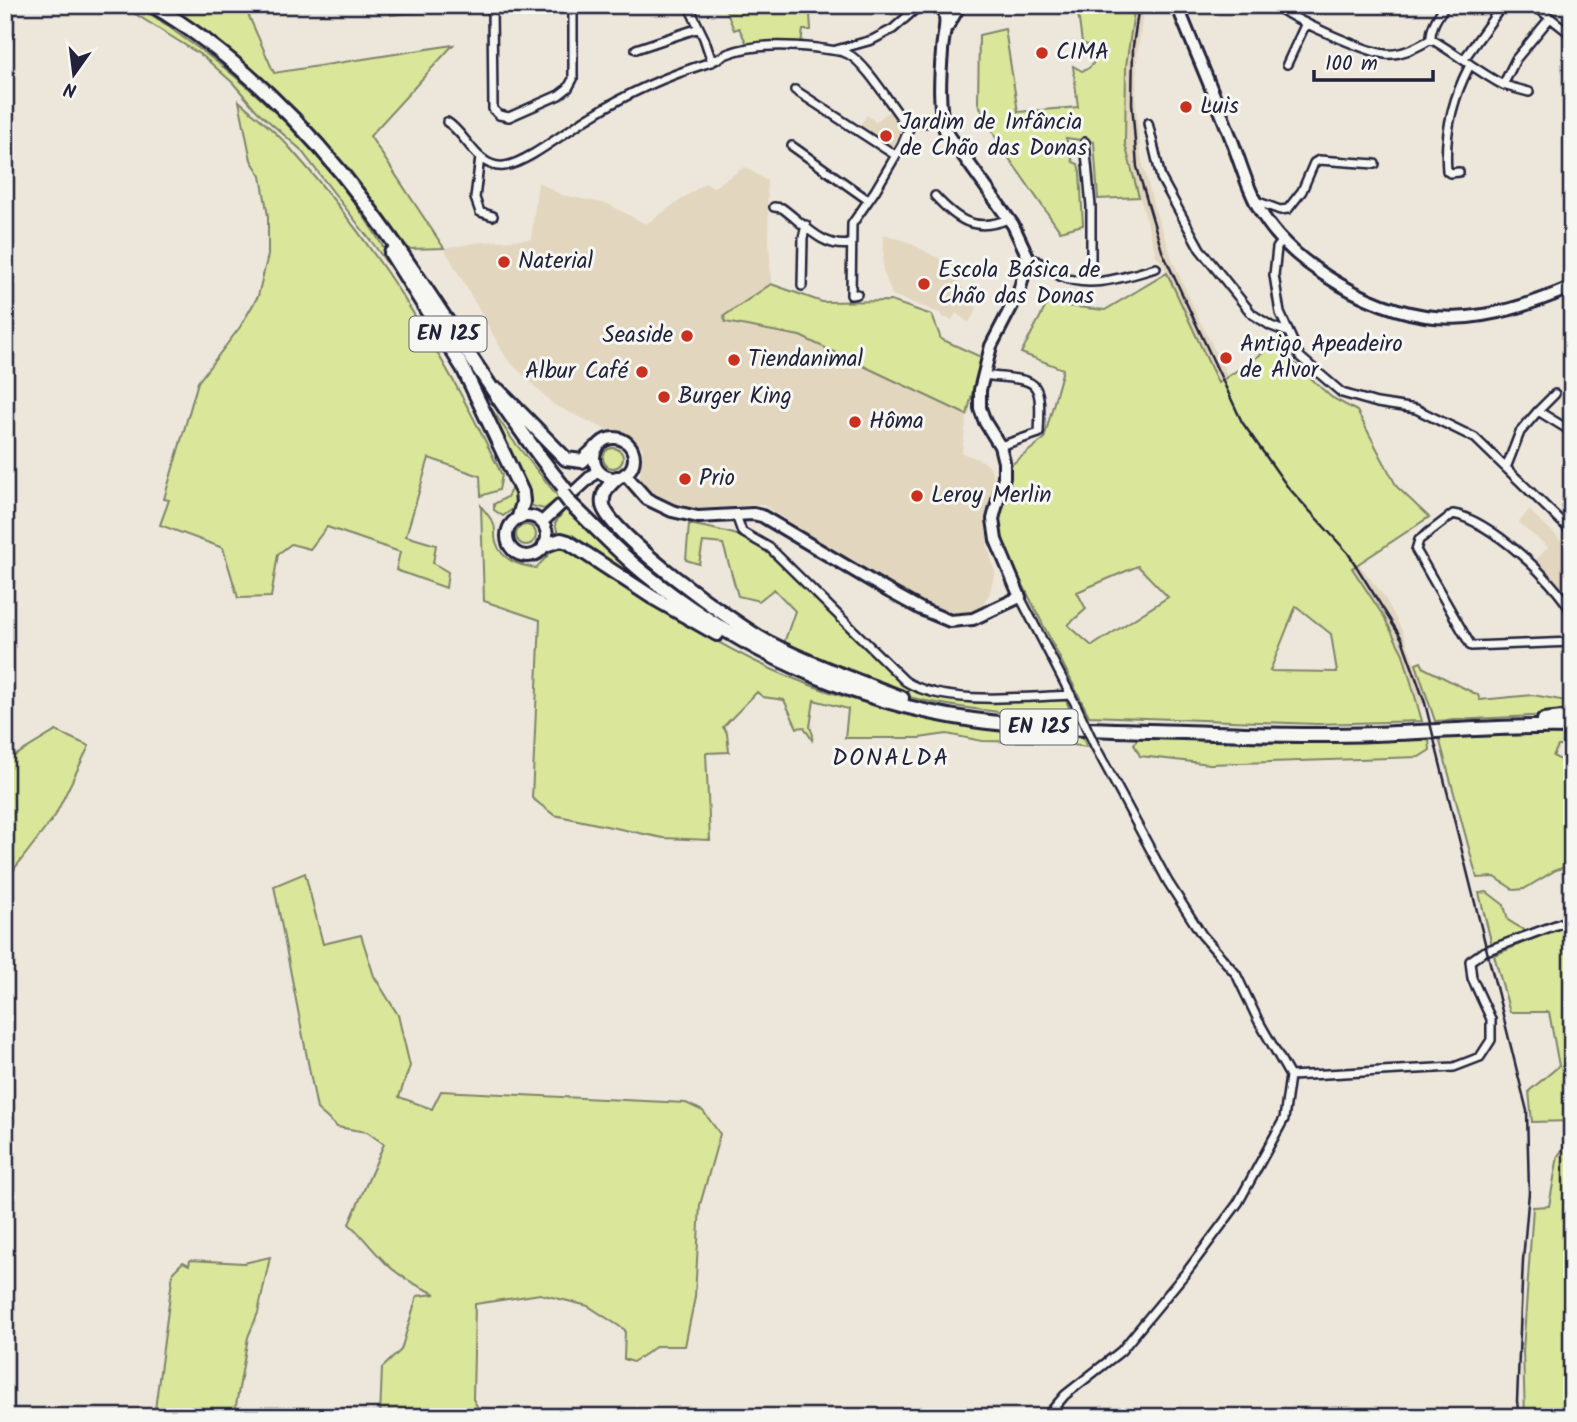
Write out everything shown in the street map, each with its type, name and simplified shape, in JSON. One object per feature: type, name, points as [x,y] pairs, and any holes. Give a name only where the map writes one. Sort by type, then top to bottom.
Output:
[{"type":"main road","name":"EN 125","points":[[152,5],[237,67],[276,103],[337,170],[404,258],[503,408],[568,497],[642,572],[728,633],[792,667],[837,685],[932,713],[1038,727],[1308,736],[1572,727]]},
{"type":"main road","points":[[362,201],[428,285],[499,391],[566,459],[582,461],[596,448]]},
{"type":"main road","points":[[362,201],[463,368],[482,405],[522,492],[523,502],[519,517]]},
{"type":"main road","points":[[621,476],[605,492],[602,502],[604,509],[674,577],[766,641],[796,656],[909,701]]},
{"type":"main road","name":"EN 125","points":[[568,497],[653,575],[724,625],[759,645],[816,671],[909,701],[981,714],[1029,719],[1242,728],[1375,728],[1572,719]]},
{"type":"main road","points":[[545,545],[554,541],[568,542],[686,617],[775,664],[853,694],[932,713]]},
{"type":"street","points":[[492,5],[493,109],[499,115],[509,117],[564,92],[573,79],[573,5]]},
{"type":"street","points":[[688,5],[712,62]]},
{"type":"street","points":[[1177,5],[1264,217],[1299,257],[1322,275],[1378,304],[1406,313],[1432,317],[1482,316],[1513,310],[1572,287]]},
{"type":"street","points":[[1276,5],[1306,23],[1387,54],[1417,48],[1431,39]]},
{"type":"street","points":[[1431,39],[1436,20],[1445,5]]},
{"type":"street","points":[[1539,5],[1539,9],[1572,35]]},
{"type":"street","points":[[835,51],[872,40],[893,29],[920,6]]},
{"type":"street","points":[[942,7],[952,10],[959,6]]},
{"type":"street","points":[[944,35],[959,6]]},
{"type":"street","points":[[942,7],[946,14],[942,50],[942,121],[945,130],[1008,219],[1028,257],[1019,292],[991,346],[983,375],[980,408],[1000,446],[1004,462],[1004,477],[993,519],[996,540],[1020,597],[1168,883],[1202,935],[1236,974],[1290,1076],[1284,1119],[1238,1203],[1188,1270],[1121,1351],[1065,1395],[1046,1417]]},
{"type":"street","points":[[1464,59],[1502,7]]},
{"type":"street","points":[[1503,85],[1516,59],[1550,18]]},
{"type":"street","points":[[1287,64],[1306,23]]},
{"type":"street","points":[[636,48],[699,28]]},
{"type":"street","points":[[1431,39],[1464,59],[1469,66],[1503,85],[1529,92]]},
{"type":"street","points":[[447,122],[457,128],[480,157],[490,164],[503,166],[534,153],[592,115],[649,84],[676,72],[712,62],[729,53],[766,46],[805,47],[848,54],[862,65],[906,124],[942,121]]},
{"type":"street","points":[[1459,172],[1447,171],[1445,148],[1456,93],[1469,66]]},
{"type":"street","points":[[795,90],[895,155]]},
{"type":"street","points":[[1148,123],[1161,178],[1200,250],[1252,314],[1287,332]]},
{"type":"street","points":[[857,294],[851,295],[852,224],[911,124]]},
{"type":"street","points":[[1085,142],[1091,206],[1091,281]]},
{"type":"street","points":[[792,146],[868,200]]},
{"type":"street","points":[[480,157],[475,198],[480,212],[492,216]]},
{"type":"street","points":[[1256,201],[1280,210],[1288,209],[1302,191],[1314,163],[1319,160],[1375,164]]},
{"type":"street","points":[[934,196],[953,215],[978,226],[996,224],[1008,219]]},
{"type":"street","points":[[774,207],[782,208],[827,243],[837,246],[850,244]]},
{"type":"street","points":[[802,286],[803,238],[806,225]]},
{"type":"street","points":[[1283,240],[1276,248],[1274,275],[1280,313],[1300,358],[1342,393],[1377,404],[1416,409],[1475,438],[1572,532]]},
{"type":"street","points":[[1028,257],[1060,276],[1074,280],[1110,281],[1156,268]]},
{"type":"street","points":[[983,375],[1030,382],[1037,387],[1041,398],[1039,433],[1000,446]]},
{"type":"street","points":[[1506,468],[1520,432],[1555,394]]},
{"type":"street","points":[[1538,411],[1569,430]]},
{"type":"street","points":[[621,476],[634,460],[627,444],[609,439],[596,448],[594,459],[598,470],[606,477],[621,476],[647,499],[672,511],[698,517],[753,514],[769,519],[890,592],[950,621],[973,619],[1020,597]]},
{"type":"street","points":[[542,522],[598,470]]},
{"type":"street","points":[[1572,613],[1553,586],[1513,548],[1468,516],[1453,514],[1419,540],[1416,550],[1471,646],[1572,642]]},
{"type":"street","points":[[736,515],[742,532],[770,548],[915,688],[960,696],[1071,695]]},
{"type":"street","points":[[531,516],[542,522],[547,533],[545,545],[538,553],[525,556],[513,552],[506,534],[510,523],[519,517],[531,516]]},
{"type":"street","points":[[1290,1076],[1454,1067],[1480,1057],[1491,1040],[1491,1019],[1472,978],[1470,961],[1483,952],[1572,919]]},
{"type":"shaded area","points":[[1135,5],[1144,5],[1137,58],[1136,100],[1140,152],[1154,207],[1173,261],[1245,410],[1274,456],[1384,596],[1403,632],[1429,702],[1418,706],[1403,654],[1384,617],[1356,573],[1275,477],[1226,405],[1164,266],[1156,255],[1125,144],[1126,66]]},
{"type":"shaded area","name":"Jardim de Infância de Chão das Donas","points":[[889,111],[902,129],[901,143],[889,148],[859,127],[867,115],[876,122]]},
{"type":"shaded area","points":[[745,167],[767,181],[771,284],[725,315],[725,321],[800,336],[967,415],[962,453],[983,461],[990,467],[994,478],[986,519],[988,548],[995,572],[989,595],[982,606],[972,612],[957,615],[943,613],[929,606],[829,548],[762,504],[698,510],[662,501],[644,487],[640,477],[643,447],[554,405],[507,359],[444,248],[531,239],[538,182],[562,195],[608,204],[646,224],[705,183],[714,187]]},
{"type":"shaded area","name":"Escola Básica de Chão das Donas","points":[[884,234],[908,242],[955,267],[952,273],[977,308],[969,323],[956,313],[952,320],[892,295],[883,271]]},
{"type":"shaded area","points":[[1529,510],[1556,535],[1568,551],[1572,561],[1572,601],[1533,563],[1548,547],[1518,523]]},
{"type":"green space","points":[[121,5],[145,11],[160,20],[236,77],[287,124],[334,176],[355,204],[414,301],[300,149],[257,111],[233,83],[204,57]]},
{"type":"green space","points":[[166,5],[244,5],[274,73],[453,45],[370,136],[444,248],[409,249],[308,123],[209,33]]},
{"type":"green space","points":[[387,5],[448,5],[450,9],[391,15]]},
{"type":"green space","points":[[724,5],[806,5],[810,14],[811,30],[803,30],[801,43],[747,44],[739,28],[734,30]]},
{"type":"green space","points":[[1077,5],[1135,5],[1126,66],[1125,144],[1139,197],[1098,199],[1094,142],[1066,138],[1073,162],[1078,164],[1080,172],[1083,225],[1060,231],[999,144],[978,103],[979,35],[1005,29],[1018,112],[1078,107],[1073,66],[1085,70],[1092,65],[1097,54],[1092,47],[1082,43]]},
{"type":"green space","points":[[239,101],[290,148],[322,185],[381,263],[457,388],[502,475],[499,490],[481,496],[480,476],[429,458],[406,536],[436,545],[433,563],[448,572],[446,588],[396,570],[400,552],[327,527],[310,549],[291,544],[278,554],[271,597],[238,598],[223,548],[160,525],[169,500],[164,499],[198,382],[240,327],[258,296],[268,255],[268,216],[261,176],[251,160]]},
{"type":"green space","points":[[1167,273],[1218,383],[1275,345],[1331,397],[1357,411],[1397,487],[1429,517],[1352,568],[1384,617],[1403,654],[1422,721],[1316,724],[1089,716],[1011,561],[1000,531],[999,515],[1011,465],[1044,439],[1063,369],[1021,353],[1047,304],[1105,310]],"holes":[[[1138,566],[1168,597],[1092,646],[1068,625],[1086,609],[1077,592]],[[1296,606],[1331,634],[1337,672],[1270,671]]]},
{"type":"green space","points":[[771,284],[822,302],[891,301],[932,315],[941,339],[981,357],[967,415],[800,336],[725,322],[724,316]]},
{"type":"green space","points":[[479,390],[512,439],[559,498],[544,509],[532,506],[530,494]]},
{"type":"green space","points":[[609,448],[617,448],[623,458],[617,468],[609,468],[603,462],[603,454]]},
{"type":"green space","points":[[513,486],[519,493],[517,506],[503,516],[494,510],[494,504],[507,497]]},
{"type":"green space","points":[[481,506],[494,525],[495,540],[502,554],[512,561],[536,568],[554,549],[565,547],[718,642],[808,684],[923,717],[1002,729],[1082,736],[1087,747],[1052,742],[982,741],[947,734],[919,738],[845,738],[848,709],[814,700],[810,727],[812,740],[804,727],[797,728],[784,700],[763,697],[757,692],[723,727],[727,733],[729,752],[706,753],[710,840],[663,838],[554,815],[532,798],[540,620],[484,601]]},
{"type":"green space","points":[[567,507],[619,558],[675,604],[576,541],[558,534],[555,523]]},
{"type":"green space","points":[[689,524],[744,537],[774,553],[899,681],[913,691],[933,696],[1009,701],[1066,700],[1073,717],[992,711],[913,698],[863,682],[783,646],[795,611],[774,589],[759,601],[738,596],[723,544],[703,542],[699,564],[686,560]]},
{"type":"green space","points":[[522,525],[530,525],[536,535],[530,545],[522,545],[516,539],[516,531]]},
{"type":"green space","points":[[1421,662],[1424,668],[1478,695],[1480,700],[1533,695],[1572,702],[1572,714],[1435,721],[1416,664]]},
{"type":"green space","points":[[56,731],[89,746],[55,816],[15,868],[5,887],[5,754],[16,755]]},
{"type":"green space","points":[[1572,733],[1572,746],[1558,746],[1553,756],[1572,766],[1572,865],[1556,870],[1524,889],[1514,890],[1495,877],[1477,878],[1439,738]]},
{"type":"green space","points":[[1138,738],[1277,743],[1429,740],[1430,750],[1419,757],[1210,764],[1140,756],[1134,744]]},
{"type":"green space","points":[[305,873],[323,944],[361,935],[374,976],[398,1015],[410,1066],[399,1097],[432,1109],[441,1091],[686,1103],[703,1111],[720,1134],[700,1205],[695,1297],[685,1346],[657,1346],[633,1362],[624,1359],[625,1330],[588,1306],[540,1294],[475,1304],[473,1399],[483,1417],[380,1417],[382,1368],[401,1350],[417,1296],[436,1294],[413,1283],[392,1268],[349,1224],[384,1144],[367,1132],[337,1127],[317,1109],[274,886]]},
{"type":"green space","points":[[1487,892],[1504,905],[1508,920],[1528,933],[1492,945],[1479,893]]},
{"type":"green space","points":[[1572,923],[1572,1121],[1532,1122],[1529,1091],[1559,1066],[1549,1012],[1510,1012],[1494,955]]},
{"type":"green space","points":[[1572,1136],[1572,1417],[1525,1417],[1523,1351],[1533,1207],[1549,1206],[1558,1156]]},
{"type":"green space","points":[[270,1257],[258,1313],[248,1337],[234,1417],[154,1417],[173,1272],[183,1262],[189,1265],[190,1260],[244,1263]]},
{"type":"railway","points":[[1139,5],[1133,46],[1132,103],[1137,167],[1162,251],[1242,422],[1287,486],[1348,553],[1402,639],[1425,703],[1527,1111],[1529,1192],[1523,1260],[1517,1401],[1519,1417]]},
{"type":"place","name":"CIMA","points":[[1042,53]]},
{"type":"place","name":"Luis","points":[[1186,107]]},
{"type":"place","name":"Jardim de Infância de Chão das Donas","points":[[886,136]]},
{"type":"place","name":"Naterial","points":[[504,262]]},
{"type":"place","name":"Escola Básica de Chão das Donas","points":[[924,284]]},
{"type":"place","name":"Seaside","points":[[687,336]]},
{"type":"place","name":"Antigo Apeadeiro de Alvor","points":[[1226,358]]},
{"type":"place","name":"Tiendanimal","points":[[734,360]]},
{"type":"place","name":"Albur Café","points":[[642,372]]},
{"type":"place","name":"Burger King","points":[[664,397]]},
{"type":"place","name":"Hôma","points":[[855,422]]},
{"type":"place","name":"Prio","points":[[685,479]]},
{"type":"place","name":"Leroy Merlin","points":[[917,496]]},
{"type":"district","name":"DONALDA","points":[[891,758]]}]
